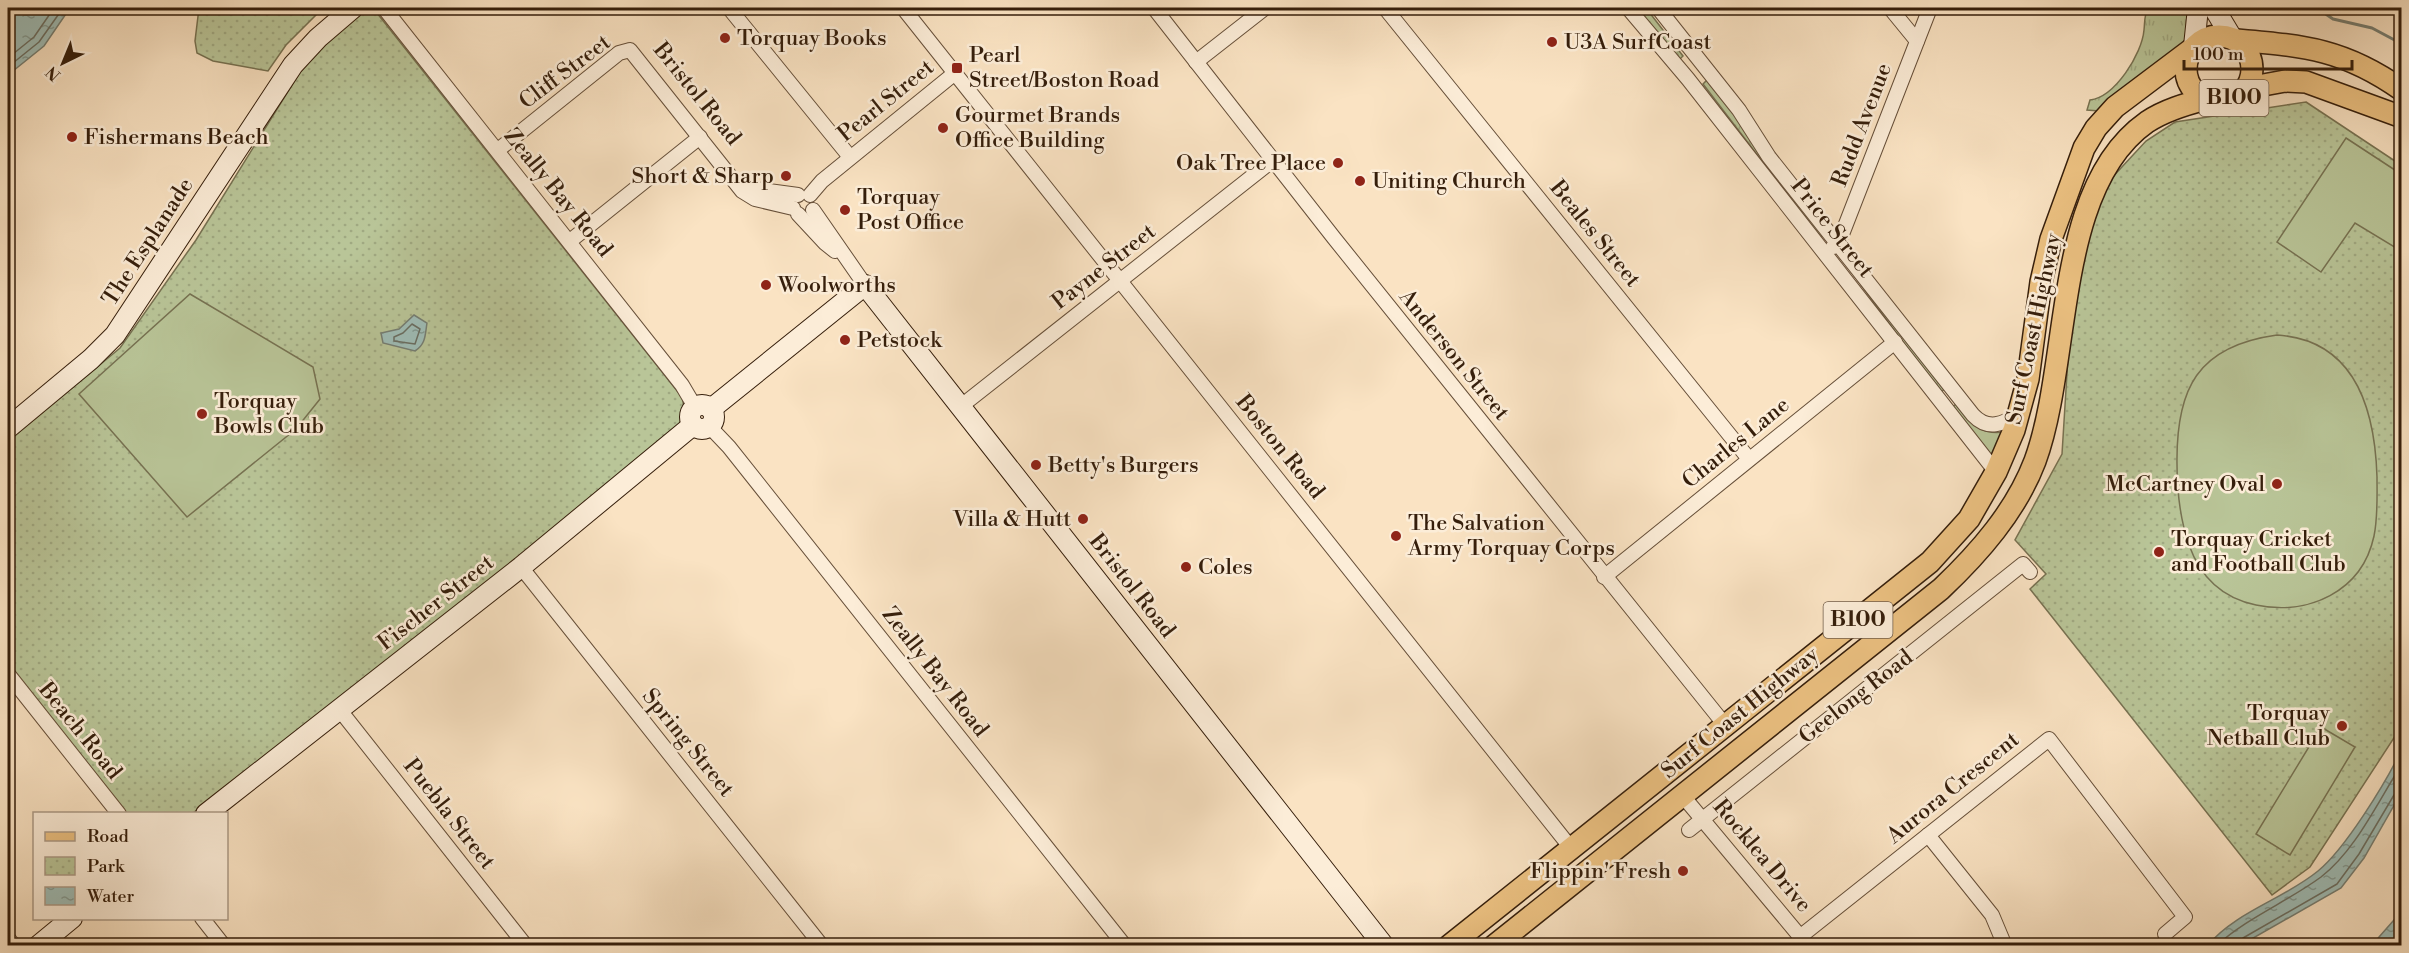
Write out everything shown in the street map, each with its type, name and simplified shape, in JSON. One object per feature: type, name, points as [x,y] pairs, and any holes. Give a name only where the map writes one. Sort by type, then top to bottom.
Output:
[{"type":"main road","name":"B100","points":[[2402,90],[2359,64],[2302,45],[2213,36],[2193,48],[2188,57],[2187,77],[2198,94],[2206,99],[2228,101],[2247,88],[2285,81],[2306,82],[2402,117]]},
{"type":"main road","name":"B100","points":[[2235,39],[2244,46],[2252,62],[2253,71],[2247,88]]},
{"type":"main road","name":"Surf Coast Highway","points":[[1449,945],[1930,562],[1969,519],[1996,472],[2019,414],[2028,379],[2042,282],[2051,239],[2084,148],[2096,128],[2115,107],[2193,48]]},
{"type":"main road","name":"Surf Coast Highway","points":[[1508,941],[1682,795],[1941,589],[1968,563],[1993,533],[2023,487],[2048,421],[2079,236],[2102,175],[2120,148],[2144,124],[2168,111],[2206,99]]},
{"type":"main road","points":[[1725,725],[1743,747]]},
{"type":"main road","points":[[1662,775],[1682,795]]},
{"type":"street","name":"The Esplanade","points":[[8,428],[91,359],[115,335],[293,65],[318,38],[352,8]]},
{"type":"street","name":"Zeally Bay Road","points":[[384,8],[682,385],[702,417],[729,447],[1125,945]]},
{"type":"street","points":[[729,8],[850,157]]},
{"type":"street","name":"Pearl Street","points":[[804,195],[955,73],[903,8]]},
{"type":"street","name":"Anderson Street","points":[[1154,8],[1604,577],[1725,725]]},
{"type":"street","points":[[1196,62],[1265,8]]},
{"type":"street","name":"Beales Street","points":[[1385,8],[1749,459]]},
{"type":"street","name":"Price Street","points":[[1628,8],[1688,78],[1996,472]]},
{"type":"street","name":"Price Street","points":[[1658,8],[1739,110],[1770,157],[1979,421],[1985,424],[2006,422],[2019,414]]},
{"type":"street","points":[[1890,8],[1917,41]]},
{"type":"street","name":"Rudd Avenue","points":[[1826,253],[1839,242],[1930,8]]},
{"type":"street","points":[[2193,48],[2198,8]]},
{"type":"street","points":[[2214,8],[2235,39]]},
{"type":"street","name":"Cliff Street","points":[[498,150],[619,53],[630,50]]},
{"type":"street","name":"Bristol Road","points":[[630,50],[746,194],[796,211],[825,243],[842,256]]},
{"type":"street","points":[[1688,78],[1704,65]]},
{"type":"street","name":"Boston Road","points":[[955,73],[1571,848]]},
{"type":"street","points":[[570,241],[700,137]]},
{"type":"street","name":"Payne Street","points":[[960,406],[1273,160]]},
{"type":"street","name":"Bristol Road","points":[[725,169],[744,184],[755,189],[804,195]]},
{"type":"street","points":[[804,195],[814,202],[813,210],[806,215],[796,211],[793,199],[804,195]]},
{"type":"street","name":"Bristol Road","points":[[813,210],[842,256],[1383,945]]},
{"type":"street","name":"Fischer Street","points":[[207,812],[521,567],[865,285]]},
{"type":"street","name":"Charles Lane","points":[[1604,577],[1895,342]]},
{"type":"street","points":[[1942,404],[1955,391]]},
{"type":"street","name":"Geelong Road","points":[[1689,830],[2024,564]]},
{"type":"street","name":"Spring Street","points":[[521,567],[822,945]]},
{"type":"street","name":"Beach Road","points":[[8,674],[118,812]]},
{"type":"street","name":"Puebla Street","points":[[339,709],[526,945]]},
{"type":"street","name":"Aurora Crescent","points":[[1805,941],[1928,835],[2049,739],[2185,917],[2165,934]]},
{"type":"street","name":"Rocklea Drive","points":[[1682,795],[1805,941]]},
{"type":"street","points":[[1928,835],[1992,915],[2005,945]]},
{"type":"street","points":[[38,945],[69,920]]},
{"type":"street","points":[[204,920],[224,945]]},
{"type":"street","points":[[8,938],[14,945]]},
{"type":"green space","points":[[199,8],[323,8],[286,45],[268,71],[213,61],[197,53],[195,41]]},
{"type":"green space","points":[[373,8],[682,397],[684,410],[682,420],[669,440],[194,812],[124,812],[8,664],[8,441],[120,348],[196,240],[300,72],[320,49],[365,10]]},
{"type":"green space","points":[[1639,8],[1646,8],[1683,56],[1679,60],[1639,12]]},
{"type":"green space","points":[[2148,8],[2194,8],[2188,35],[2182,44],[2099,111],[2087,110],[2090,100],[2109,91],[2118,83],[2133,62],[2142,40]]},
{"type":"green space","points":[[1708,79],[1825,233],[1821,238],[1703,84]]},
{"type":"green space","points":[[2306,102],[2401,165],[2401,727],[2310,867],[2272,895],[2030,589],[2046,574],[2015,540],[2062,454],[2068,357],[2086,238],[2108,182],[2146,141],[2175,122]]},
{"type":"green space","points":[[2346,138],[2401,174],[2401,251],[2355,223],[2321,272],[2277,242]]},
{"type":"green space","points":[[1839,255],[1947,387],[1940,393]]},
{"type":"green space","name":"Torquay Bowls Club","points":[[190,294],[313,367],[320,399],[296,429],[187,517],[79,394]]},
{"type":"green space","name":"McCartney Oval","points":[[2277,335],[2304,340],[2326,350],[2343,365],[2356,383],[2372,428],[2377,477],[2374,536],[2368,555],[2358,572],[2330,596],[2295,607],[2276,607],[2244,602],[2214,584],[2199,566],[2189,545],[2178,495],[2178,437],[2181,414],[2187,393],[2197,376],[2210,361],[2227,349]]},
{"type":"green space","points":[[1958,403],[1976,426],[1988,432],[2004,432],[1992,457],[1952,407]]},
{"type":"green space","points":[[2321,727],[2355,747],[2290,855],[2256,834]]},
{"type":"water","points":[[8,8],[70,8],[44,46],[8,75]]},
{"type":"water","points":[[414,315],[427,323],[424,339],[419,348],[415,351],[383,343],[381,333],[399,329]]},
{"type":"water","points":[[2401,751],[2401,793],[2364,858],[2341,888],[2241,945],[2208,945],[2233,923],[2305,881],[2329,861],[2364,815]]},
{"type":"water","points":[[2401,912],[2401,945],[2372,945]]},
{"type":"waterway","points":[[2317,8],[2333,19],[2372,28],[2402,44]]},
{"type":"place","name":"Torquay Books","points":[[725,38]]},
{"type":"place","name":"U3A SurfCoast","points":[[1552,42]]},
{"type":"place","name":"Pearl Street/Boston Road","points":[[957,68]]},
{"type":"place","name":"Gourmet Brands Office Building","points":[[943,128]]},
{"type":"place","name":"Fishermans Beach","points":[[72,137]]},
{"type":"place","name":"Oak Tree Place","points":[[1338,163]]},
{"type":"place","name":"Short & Sharp","points":[[786,176]]},
{"type":"place","name":"Uniting Church","points":[[1360,181]]},
{"type":"place","name":"Torquay Post Office","points":[[845,210]]},
{"type":"place","name":"Woolworths","points":[[766,285]]},
{"type":"place","name":"Petstock","points":[[845,340]]},
{"type":"place","name":"Torquay Bowls Club","points":[[202,414]]},
{"type":"place","name":"Betty's Burgers","points":[[1036,465]]},
{"type":"place","name":"McCartney Oval","points":[[2277,484]]},
{"type":"place","name":"Villa & Hutt","points":[[1083,519]]},
{"type":"place","name":"The Salvation Army Torquay Corps","points":[[1396,536]]},
{"type":"place","name":"Torquay Cricket and Football Club","points":[[2159,552]]},
{"type":"place","name":"Coles","points":[[1186,567]]},
{"type":"place","name":"Torquay Netball Club","points":[[2342,726]]},
{"type":"place","name":"Flippin' Fresh","points":[[1683,871]]}]
